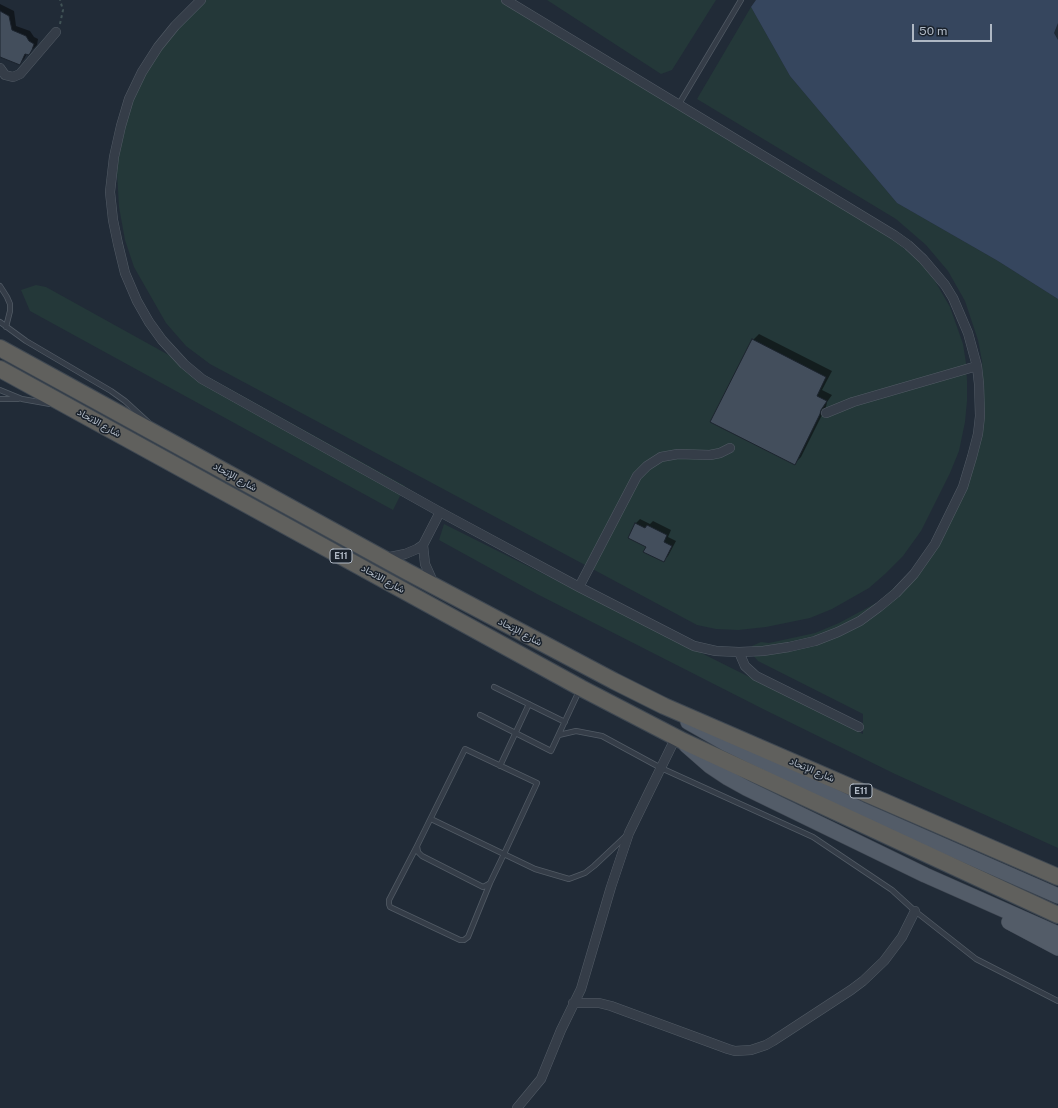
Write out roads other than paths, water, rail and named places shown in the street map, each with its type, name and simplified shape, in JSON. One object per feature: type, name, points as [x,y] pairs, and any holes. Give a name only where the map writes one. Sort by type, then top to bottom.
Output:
[{"type":"highway","name":"شارع الإتحاد","points":[[0,348],[436,587],[614,681],[664,706],[1058,877]]},
{"type":"highway","name":"شارع الاتحاد","points":[[0,369],[580,688],[679,739]]},
{"type":"highway","name":"E11","points":[[679,739],[1058,915]]},
{"type":"main road","points":[[664,706],[684,720],[725,743],[822,790],[1058,896]]},
{"type":"main road","points":[[679,739],[710,766],[728,778],[925,875],[1058,934]]},
{"type":"main road","points":[[925,875],[1058,948]]},
{"type":"street","points":[[201,0],[175,26],[158,47],[142,72],[129,98],[120,126],[114,157],[110,192],[113,220],[125,273],[137,301],[149,322],[162,340],[184,364],[202,380],[440,512],[579,587],[694,646],[739,652],[763,651],[815,641],[860,621],[879,607],[914,574],[936,544],[963,487],[972,457],[978,434],[980,416],[977,366],[968,333],[953,298],[933,270],[908,245],[894,235],[506,0]]},
{"type":"street","points":[[0,68],[6,75],[13,77],[16,76],[23,71],[56,32]]},
{"type":"street","points":[[826,413],[853,402],[977,366]]},
{"type":"street","points":[[579,587],[638,476],[647,466],[661,457],[678,454],[720,454],[730,448]]},
{"type":"street","points":[[436,587],[425,564],[423,545],[440,512]]},
{"type":"street","points":[[383,558],[405,554],[423,545]]},
{"type":"street","points":[[739,652],[746,666],[756,676],[859,727]]},
{"type":"street","points":[[517,1108],[540,1079],[581,989],[611,887],[629,833],[661,768],[679,739]]},
{"type":"street","points":[[574,1003],[598,1003],[611,1006],[728,1049],[743,1051],[759,1048],[773,1041],[863,981],[884,961],[902,937],[915,911]]},
{"type":"lane","points":[[679,104],[741,0]]},
{"type":"lane","points":[[0,286],[4,290],[10,304],[6,327]]},
{"type":"lane","points":[[0,322],[26,341],[111,391],[125,401],[149,423],[159,436]]},
{"type":"lane","points":[[0,390],[22,399]]},
{"type":"lane","points":[[0,399],[22,399],[70,407]]},
{"type":"lane","points":[[494,687],[565,722]]},
{"type":"lane","points":[[480,715],[551,751],[580,688]]},
{"type":"lane","points":[[500,766],[529,704]]},
{"type":"lane","points":[[559,735],[576,731],[602,736],[661,768],[813,838],[892,890],[915,911],[976,959],[1058,1001]]},
{"type":"lane","points":[[465,749],[536,783],[490,883],[468,937],[464,940],[460,940],[390,907],[389,900],[431,819],[465,749]]},
{"type":"lane","points":[[431,819],[535,869],[569,879],[585,873],[629,833]]},
{"type":"lane","points":[[417,846],[418,852],[422,856],[483,887],[490,883]]},
{"type":"water","points":[[756,0],[1058,0],[1058,23],[1054,33],[1058,40],[1058,299],[998,261],[897,203],[790,76],[751,7]]}]
